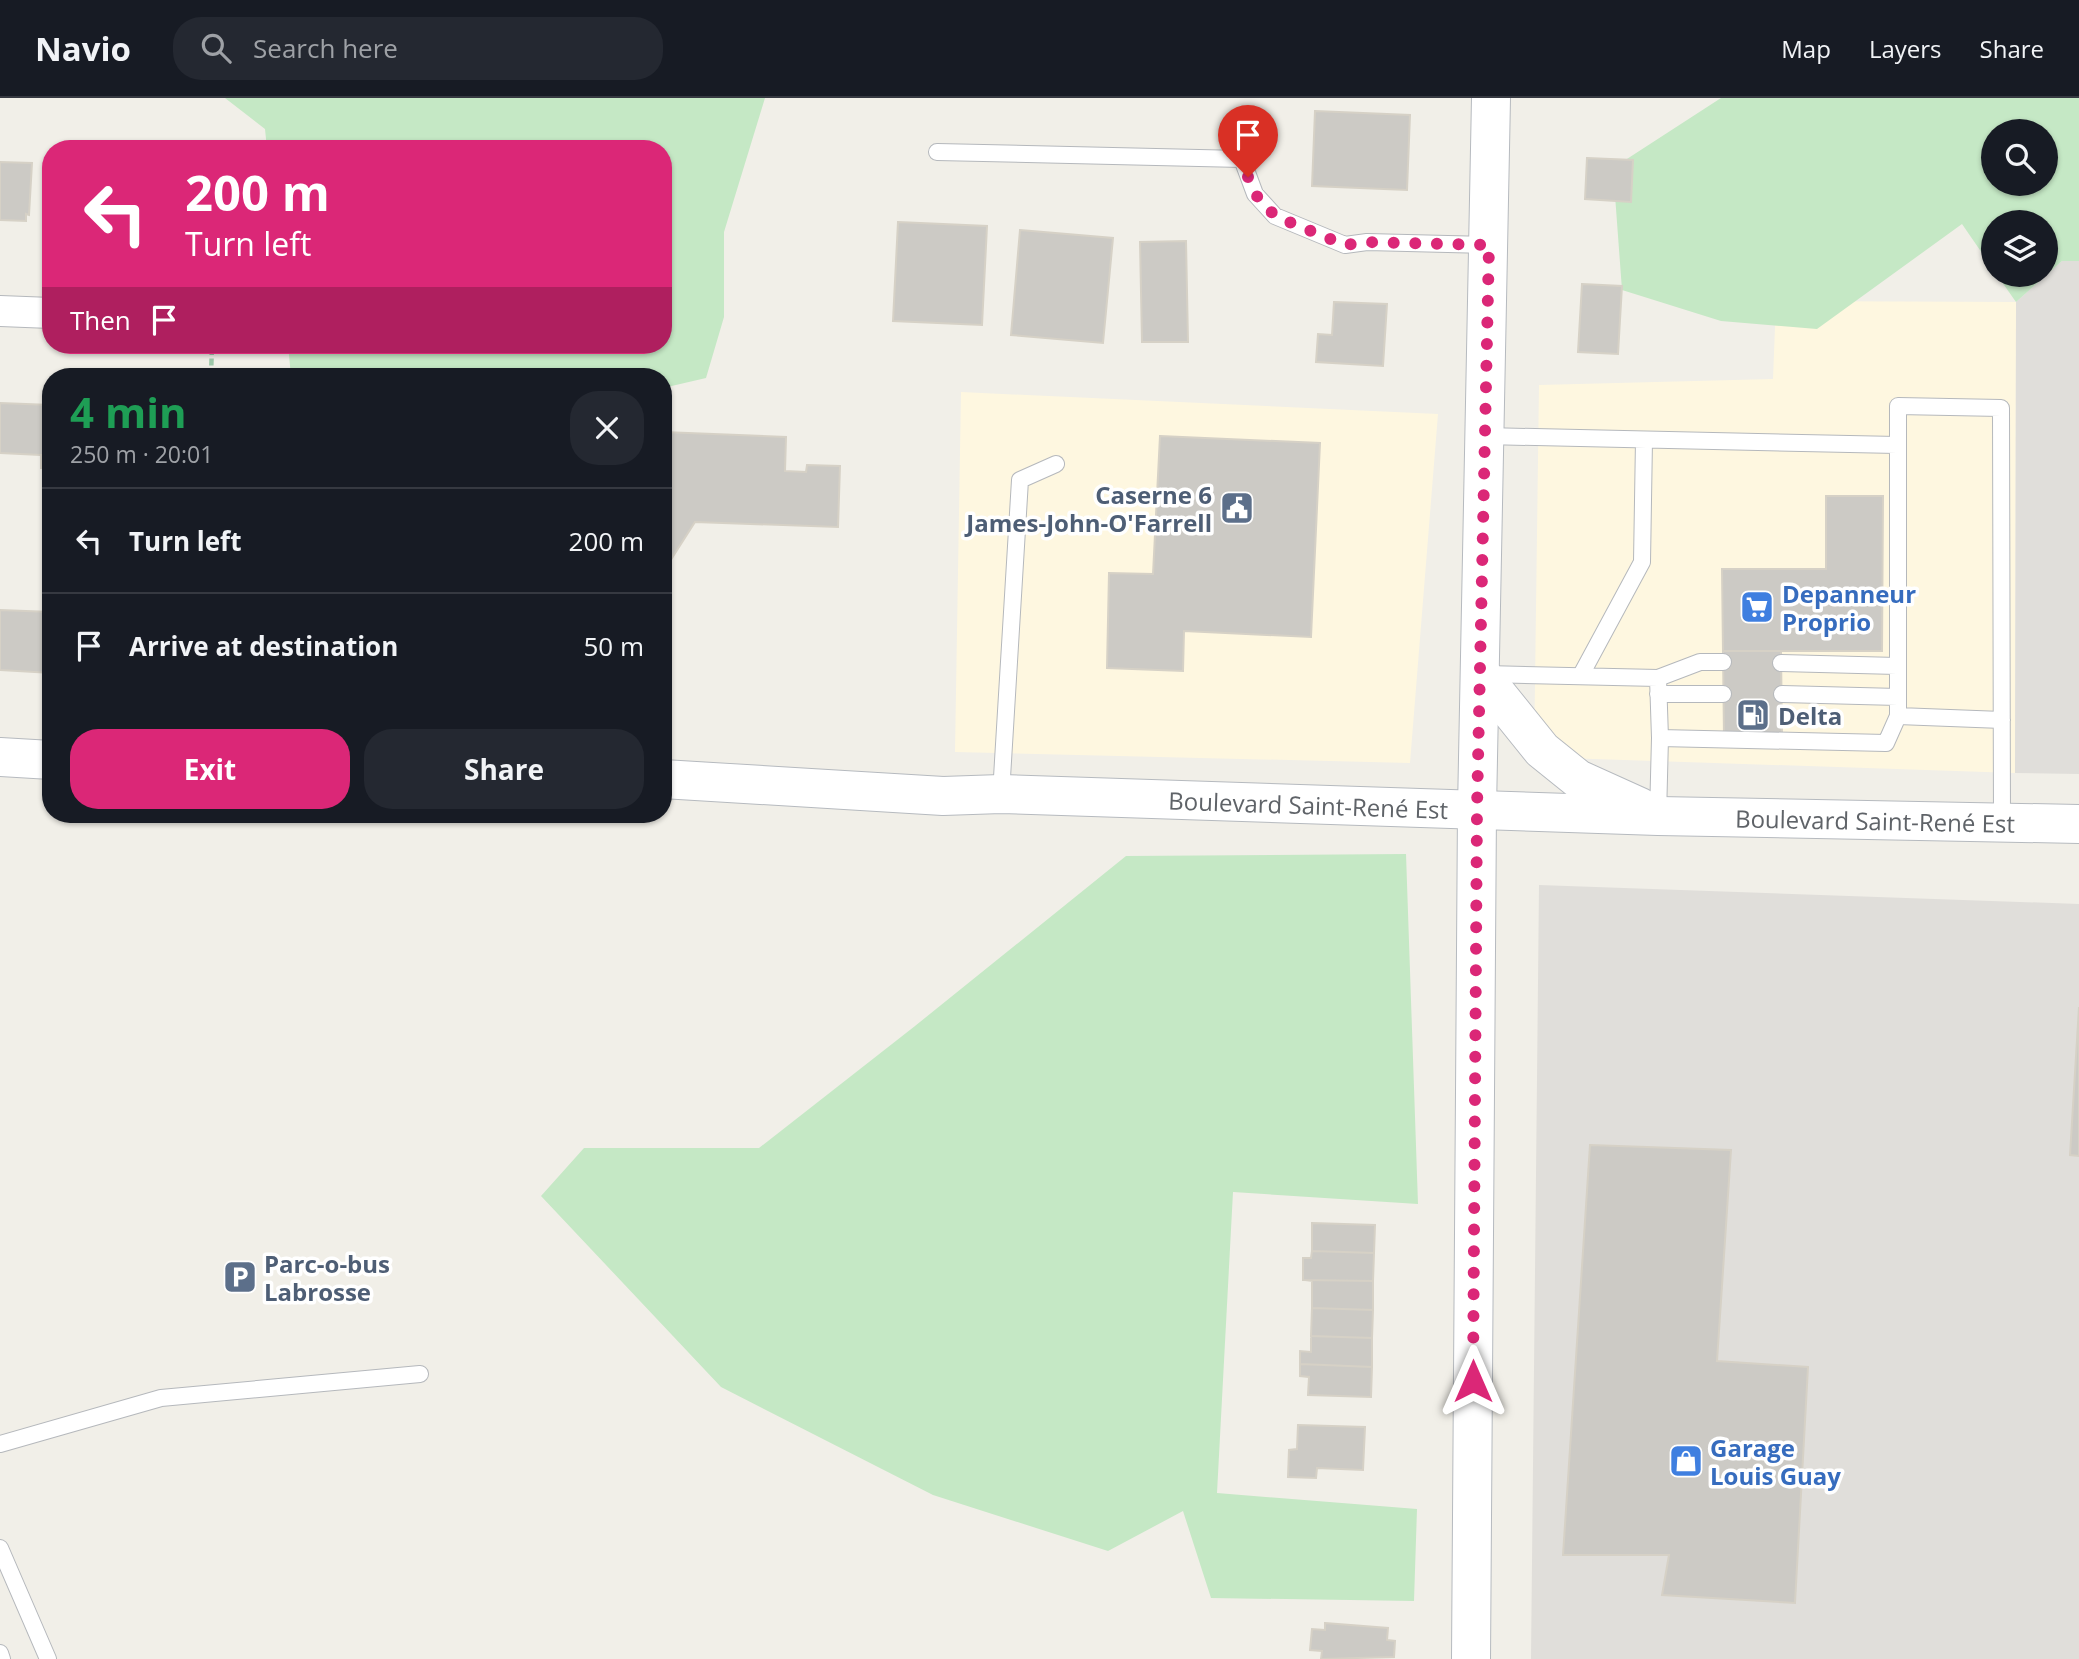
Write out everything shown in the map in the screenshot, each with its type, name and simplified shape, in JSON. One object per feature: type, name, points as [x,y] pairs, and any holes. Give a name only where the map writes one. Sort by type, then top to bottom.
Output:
[{"type":"main road","points":[[1471,1659],[1477,809],[1491,98]]},
{"type":"main road","points":[[1480,674],[1542,750],[1578,779],[1658,816]]},
{"type":"main road","points":[[0,757],[42,759]]},
{"type":"main road","name":"Boulevard Saint-René Est","points":[[672,780],[943,796],[1001,793],[1658,816],[2079,824]]},
{"type":"street","points":[[0,311],[42,313]]},
{"type":"lane","points":[[937,152],[1242,159],[1255,194],[1275,216],[1345,245],[1367,242],[1489,245]]},
{"type":"lane","points":[[1660,738],[1886,743],[1898,716],[1898,406],[2001,408],[2002,823]]},
{"type":"lane","points":[[1485,436],[1897,445]]},
{"type":"lane","points":[[1581,675],[1642,562],[1644,440]]},
{"type":"lane","points":[[1001,793],[1020,480],[1056,464]]},
{"type":"lane","points":[[1658,686],[1700,662],[1723,662]]},
{"type":"lane","points":[[1781,663],[1897,666]]},
{"type":"lane","points":[[1480,674],[1581,675],[1723,694]]},
{"type":"lane","points":[[1658,686],[1658,816]]},
{"type":"lane","points":[[1782,694],[1898,697]]},
{"type":"lane","points":[[1898,716],[2002,720]]},
{"type":"lane","points":[[0,1444],[161,1398],[420,1374]]},
{"type":"lane","points":[[0,1548],[48,1659]]},
{"type":"lane","points":[[0,1653],[2,1659]]},
{"type":"shaded area","points":[[2062,261],[2079,261],[2079,774],[2015,773],[2016,302],[2033,287],[2058,287],[2058,265]]},
{"type":"shaded area","points":[[1776,301],[2016,302],[2015,773],[1534,757],[1539,385],[1773,379]]},
{"type":"shaded area","points":[[961,392],[1438,414],[1410,763],[955,752]]},
{"type":"shaded area","points":[[1539,885],[2079,904],[2079,1659],[1531,1659]]},
{"type":"green space","points":[[225,98],[765,98],[724,232],[724,317],[706,378],[672,386],[672,368],[290,368],[289,354],[672,354],[672,140],[266,140],[265,129]]},
{"type":"green space","points":[[1721,98],[2079,98],[2079,261],[2062,261],[2058,265],[2058,210],[1981,210],[1981,252],[1962,224],[1817,329],[1721,321],[1622,290],[1613,168]]},
{"type":"green space","points":[[2005,287],[2033,287],[2016,302]]},
{"type":"green space","points":[[1406,854],[1418,1204],[1233,1192],[1217,1493],[1417,1509],[1414,1601],[1211,1598],[1183,1511],[1108,1551],[933,1495],[721,1387],[541,1196],[584,1148],[759,1148],[1126,856]]},
{"type":"building","points":[[1315,111],[1410,115],[1407,190],[1312,186]]},
{"type":"building","points":[[1587,158],[1633,160],[1631,202],[1585,199]]},
{"type":"building","points":[[0,162],[32,163],[29,215],[26,214],[26,221],[0,220]]},
{"type":"building","points":[[898,222],[987,226],[982,325],[893,321]]},
{"type":"building","points":[[1020,230],[1113,238],[1103,343],[1011,335]]},
{"type":"building","points":[[1186,241],[1188,342],[1142,342],[1140,242]]},
{"type":"building","points":[[1582,284],[1622,286],[1618,354],[1578,352]]},
{"type":"building","points":[[1334,302],[1387,304],[1383,366],[1316,362],[1318,334],[1332,335]]},
{"type":"building","points":[[0,403],[42,405],[42,468],[41,455],[0,453]]},
{"type":"building","points":[[672,432],[786,437],[785,471],[806,472],[807,465],[840,466],[838,527],[695,522],[672,558]]},
{"type":"building","name":"Caserne 6 James-John-O'Farrell","points":[[1160,436],[1320,443],[1311,637],[1184,631],[1183,671],[1107,668],[1109,573],[1153,574]]},
{"type":"building","points":[[1826,496],[1883,496],[1882,651],[1723,651],[1722,569],[1826,569]]},
{"type":"building","points":[[0,610],[42,612],[42,672],[0,670]]},
{"type":"building","name":"Delta","points":[[1723,651],[1781,651],[1782,736],[1724,737]]},
{"type":"building","points":[[2079,1007],[2079,1156],[2070,1155]]},
{"type":"building","name":"Garage Louis Guay","points":[[1590,1145],[1731,1150],[1717,1361],[1808,1367],[1795,1603],[1662,1595],[1669,1555],[1563,1555]]},
{"type":"building","points":[[1312,1223],[1375,1225],[1374,1253],[1312,1251]]},
{"type":"building","points":[[1312,1251],[1374,1253],[1373,1281],[1303,1280],[1303,1258],[1311,1258]]},
{"type":"building","points":[[1303,1280],[1373,1281],[1373,1310],[1312,1308],[1312,1281]]},
{"type":"building","points":[[1312,1308],[1373,1310],[1372,1338],[1311,1336]]},
{"type":"building","points":[[1311,1336],[1372,1338],[1372,1367],[1300,1364],[1300,1351],[1311,1352]]},
{"type":"building","points":[[1300,1364],[1372,1367],[1371,1397],[1308,1395],[1309,1377],[1300,1376]]},
{"type":"building","points":[[1298,1425],[1365,1427],[1363,1470],[1317,1468],[1316,1478],[1288,1477],[1289,1450],[1297,1449]]},
{"type":"building","points":[[1325,1623],[1388,1628],[1387,1640],[1395,1641],[1394,1657],[1321,1659],[1322,1651],[1310,1650],[1312,1629],[1325,1630]]},
{"type":"place","name":"Caserne 6 James-John-O'Farrell","points":[[1237,508]]},
{"type":"place","name":"Depanneur Proprio","points":[[1757,607]]},
{"type":"place","name":"Delta","points":[[1753,715]]},
{"type":"place","name":"Parc-o-bus Labrosse","points":[[240,1277]]},
{"type":"place","name":"Garage Louis Guay","points":[[1686,1461]]},
{"type":"route","points":[[1248,177],[1255,194],[1275,216],[1345,245],[1367,242],[1489,245],[1477,809],[1473,1381]]}]
